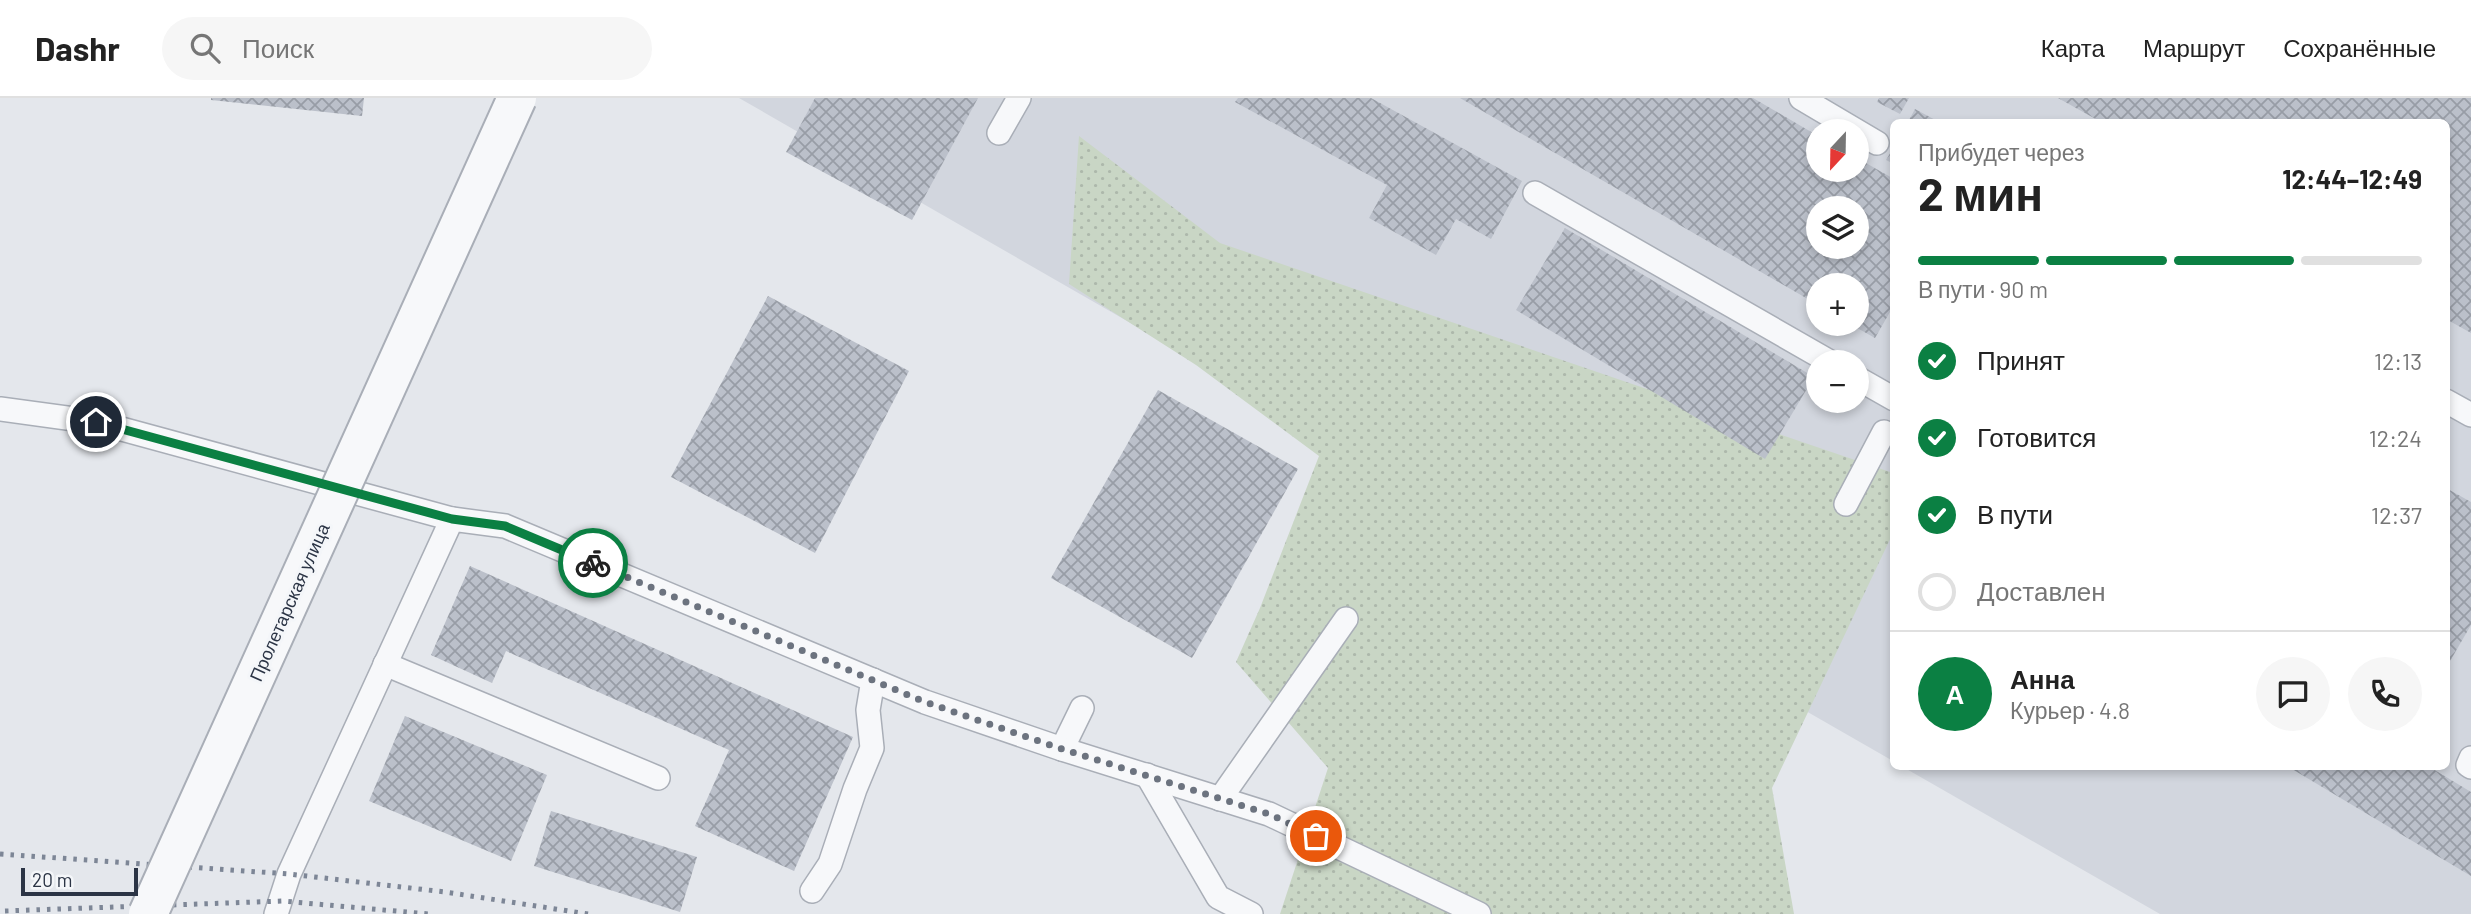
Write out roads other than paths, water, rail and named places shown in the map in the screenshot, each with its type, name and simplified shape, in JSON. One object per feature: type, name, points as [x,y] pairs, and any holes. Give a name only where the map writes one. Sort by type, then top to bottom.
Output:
[{"type":"street","name":"Пролетарская улица","points":[[148,914],[517,98]]},
{"type":"lane","points":[[999,133],[1019,98]]},
{"type":"lane","points":[[1801,98],[1877,143]]},
{"type":"lane","points":[[1535,193],[1809,350]]},
{"type":"lane","points":[[1869,385],[1890,397]]},
{"type":"lane","points":[[2450,403],[2471,415]]},
{"type":"lane","points":[[0,409],[96,422],[452,519],[505,526],[925,702],[1062,749],[1269,814],[1479,914]]},
{"type":"lane","points":[[1846,504],[1885,430]]},
{"type":"lane","points":[[276,914],[289,874],[452,519]]},
{"type":"lane","points":[[1220,799],[1346,620]]},
{"type":"lane","points":[[386,664],[658,778]]},
{"type":"lane","points":[[811,891],[830,864],[872,748],[869,710],[873,680]]},
{"type":"lane","points":[[1062,749],[1082,708]]},
{"type":"lane","points":[[2471,758],[2468,765],[2471,766]]},
{"type":"lane","points":[[1147,775],[1218,897],[1251,914]]},
{"type":"railway","points":[[0,854],[289,874],[445,892],[588,914]]},
{"type":"railway","points":[[5,911],[282,901],[429,914]]}]
